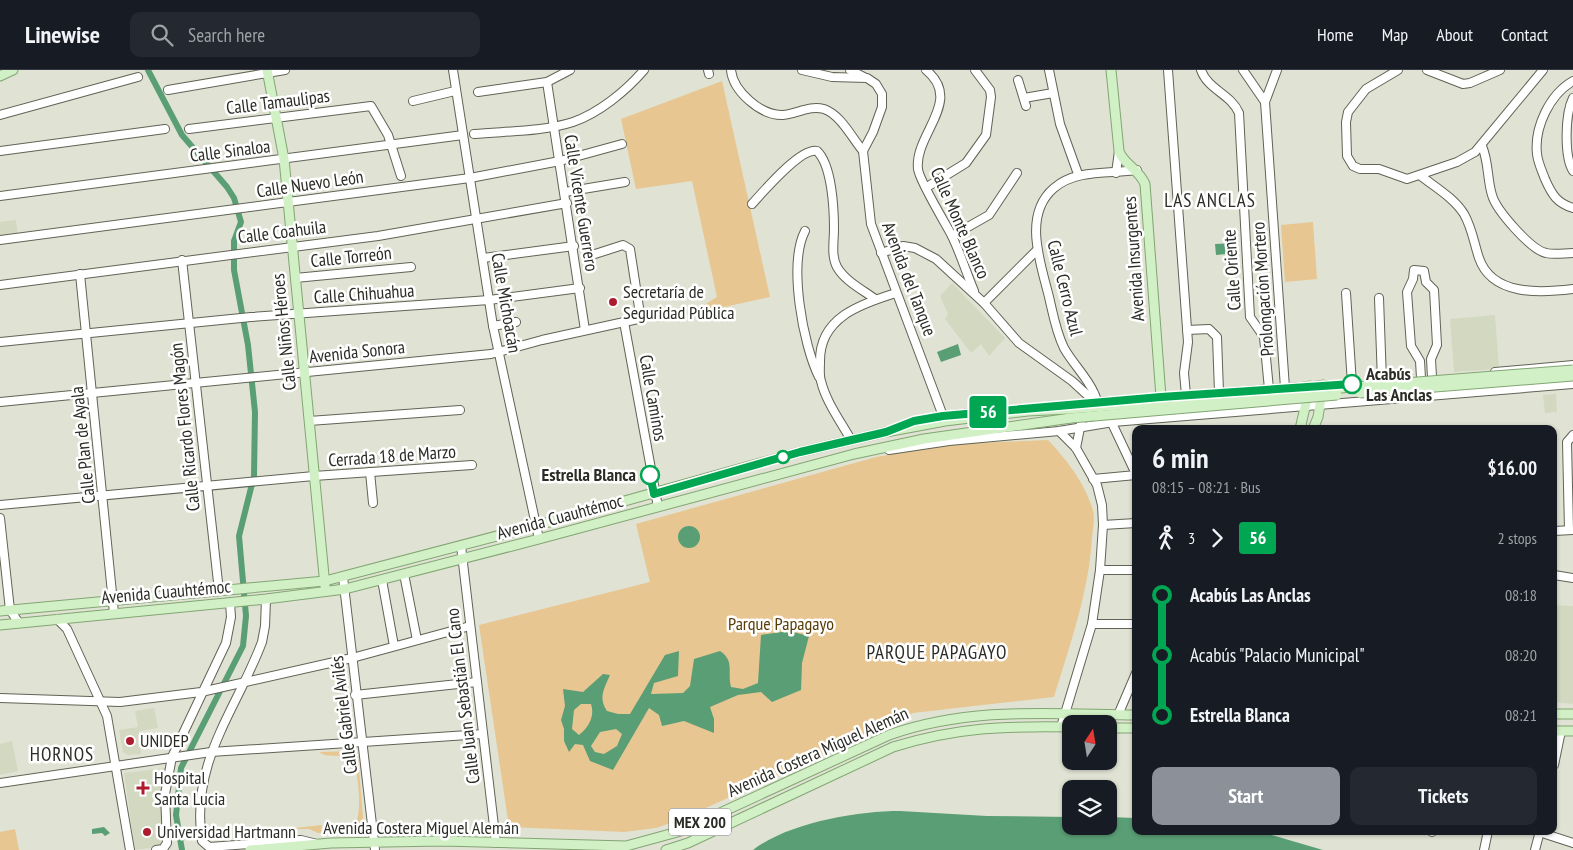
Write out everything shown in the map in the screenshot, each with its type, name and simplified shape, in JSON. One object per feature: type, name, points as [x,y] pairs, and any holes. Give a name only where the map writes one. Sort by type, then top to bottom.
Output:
[{"type":"main road","points":[[0,76],[13,70]]},
{"type":"main road","points":[[1111,70],[1119,151]]},
{"type":"main road","name":"Calle Niños Héroes","points":[[267,71],[284,159],[326,593]]},
{"type":"main road","name":"Avenida Insurgentes","points":[[1119,151],[1125,162],[1138,170],[1145,184],[1161,397]]},
{"type":"main road","name":"Avenida Cuauhtémoc","points":[[0,625],[326,593],[462,560],[854,454],[924,439],[1070,414],[1573,370]]},
{"type":"main road","name":"Avenida Cuauhtémoc","points":[[0,612],[325,581],[536,526],[851,440],[945,421],[1028,411],[1070,414],[1573,376]]},
{"type":"main road","points":[[1314,425],[1321,404],[1323,385]]},
{"type":"main road","points":[[1301,425],[1310,386]]},
{"type":"main road","name":"Avenida Costera Miguel Alemán","points":[[250,850],[318,844],[375,846],[496,843],[626,846],[682,831],[889,735],[921,724],[953,717],[988,714],[1065,713],[1132,715]]},
{"type":"main road","points":[[1557,714],[1573,714]]},
{"type":"main road","name":"Avenida Costera Miguel Alemán","points":[[666,850],[688,843],[901,744],[956,731],[989,727],[1061,727]]},
{"type":"main road","points":[[1118,728],[1132,728]]},
{"type":"main road","points":[[1557,731],[1573,731]]},
{"type":"street","points":[[168,90],[267,71],[284,70]]},
{"type":"street","name":"Calle Michoacán","points":[[453,70],[498,352],[539,539]]},
{"type":"street","points":[[478,92],[547,82],[570,70]]},
{"type":"street","points":[[474,134],[574,122],[598,110],[644,70]]},
{"type":"street","points":[[731,70],[744,98],[757,107],[780,116],[814,107],[824,109],[838,118],[863,151],[873,132],[884,100],[880,88],[867,78],[850,70]]},
{"type":"street","points":[[802,70],[832,77],[867,78]]},
{"type":"street","name":"Calle Monte Blanco","points":[[926,70],[937,81],[940,94],[938,109],[918,168],[952,236],[974,293],[1019,343],[1077,384],[1096,403]]},
{"type":"street","points":[[927,187],[966,163],[986,135],[991,97],[990,90],[975,70]]},
{"type":"street","points":[[1049,70],[1060,124],[1078,174]]},
{"type":"street","points":[[1178,70],[1168,70],[1187,330],[1184,373],[1186,395]]},
{"type":"street","name":"Calle Oriente","points":[[1201,70],[1210,85],[1236,105],[1239,113],[1250,317],[1264,337],[1269,389]]},
{"type":"street","points":[[1243,70],[1265,102]]},
{"type":"street","points":[[1248,70],[1252,82]]},
{"type":"street","name":"Prolongación Mortero","points":[[1277,70],[1265,102],[1285,388]]},
{"type":"street","points":[[1398,70],[1366,89],[1348,112],[1346,122],[1347,156],[1353,166],[1360,169],[1379,169],[1406,179],[1421,176],[1466,158],[1482,146],[1543,70]]},
{"type":"street","points":[[1427,70],[1463,84],[1470,83],[1490,72],[1500,70]]},
{"type":"street","points":[[0,115],[138,77]]},
{"type":"street","points":[[1018,80],[1026,106]]},
{"type":"street","points":[[1573,81],[1560,89],[1549,105],[1538,139],[1537,152],[1550,192],[1556,200],[1573,208]]},
{"type":"street","name":"Calle Vicente Guerrero","points":[[547,82],[574,246],[585,330]]},
{"type":"street","points":[[413,101],[455,92]]},
{"type":"street","points":[[1024,98],[1053,93]]},
{"type":"street","points":[[1573,98],[1568,115],[1568,158],[1573,171]]},
{"type":"street","name":"Calle Tamaulipas","points":[[189,129],[277,116],[371,106],[390,143]]},
{"type":"street","points":[[0,152],[165,129]]},
{"type":"street","name":"Calle Sinaloa","points":[[0,196],[284,159],[390,143],[463,135]]},
{"type":"street","points":[[390,143],[401,176]]},
{"type":"street","name":"Calle Nuevo León","points":[[0,240],[470,178],[560,161],[622,144]]},
{"type":"street","points":[[1482,146],[1488,164],[1494,202],[1537,250],[1547,254],[1573,253]]},
{"type":"street","points":[[752,204],[794,162],[813,150],[820,154],[827,169],[834,218],[834,257],[836,266],[842,274],[875,299]]},
{"type":"street","name":"Avenida del Tanque","points":[[863,151],[871,224],[896,293],[911,326],[943,416]]},
{"type":"street","points":[[1116,173],[1119,151]]},
{"type":"street","name":"Calle Cerro Azul","points":[[1132,465],[1113,422],[1096,403],[1095,393],[1074,365],[1060,339],[1037,250],[1036,230],[1043,203],[1055,187],[1078,174],[1116,173],[1138,170]]},
{"type":"street","points":[[952,236],[989,215],[1017,173]]},
{"type":"street","points":[[1421,176],[1463,212],[1469,223],[1479,259],[1484,269],[1492,278],[1517,290],[1573,289]]},
{"type":"street","points":[[565,192],[625,182]]},
{"type":"street","name":"Calle Coahuila","points":[[0,285],[222,254],[378,236],[567,202]]},
{"type":"street","points":[[805,231],[799,248],[796,283],[811,361],[851,440]]},
{"type":"street","points":[[595,254],[623,245],[630,249],[640,314],[638,319],[624,322]]},
{"type":"street","points":[[483,258],[574,246]]},
{"type":"street","points":[[881,253],[903,246],[926,253],[974,293]]},
{"type":"street","points":[[984,303],[1037,250]]},
{"type":"street","name":"Calle Ricardo Flores Magón","points":[[182,260],[219,590]]},
{"type":"street","name":"Calle Torreón","points":[[295,278],[411,267]]},
{"type":"street","points":[[1420,378],[1420,361],[1411,346],[1406,292],[1413,279],[1414,270],[1424,271],[1426,282],[1434,290],[1437,345],[1431,360],[1432,377]]},
{"type":"street","name":"Calle Plan de Ayala","points":[[80,274],[114,613]]},
{"type":"street","name":"Calle Chihuahua","points":[[0,342],[87,335],[251,317],[489,300],[580,288]]},
{"type":"street","points":[[820,380],[820,348],[828,328],[835,321],[875,299],[896,293]]},
{"type":"street","points":[[1346,293],[1352,384]]},
{"type":"street","points":[[1379,298],[1382,381]]},
{"type":"street","points":[[494,326],[516,322]]},
{"type":"street","name":"Avenida Sonora","points":[[0,402],[258,378],[498,352],[624,322]]},
{"type":"street","name":"Calle Caminos","points":[[624,322],[654,494],[658,507]]},
{"type":"street","points":[[1187,330],[1209,330],[1217,337],[1219,392]]},
{"type":"street","points":[[886,432],[914,421],[943,416],[1219,392],[1352,384],[1573,365]]},
{"type":"street","points":[[854,454],[949,441],[1059,431],[1113,422],[1573,384]]},
{"type":"street","points":[[1076,448],[1079,427],[1085,413],[1096,403]]},
{"type":"street","points":[[309,421],[460,410]]},
{"type":"street","points":[[1059,431],[1076,448],[1093,479],[1100,495],[1103,525],[1100,570],[1092,624],[1061,727]]},
{"type":"street","points":[[1557,531],[1571,530],[1570,484],[1566,442],[1573,435]]},
{"type":"street","name":"Cerrada 18 de Marzo","points":[[0,505],[103,497],[314,476],[472,465]]},
{"type":"street","points":[[370,472],[373,503]]},
{"type":"street","points":[[1093,479],[1132,474]]},
{"type":"street","points":[[0,518],[10,610],[18,623]]},
{"type":"street","points":[[1103,525],[1132,523]]},
{"type":"street","name":"Calle Juan Sebastián El Cano","points":[[461,546],[496,843]]},
{"type":"street","points":[[1100,570],[1132,570]]},
{"type":"street","points":[[404,574],[416,640]]},
{"type":"street","points":[[1557,575],[1573,578]]},
{"type":"street","name":"Calle Gabriel Avilés","points":[[343,577],[355,695],[375,846]]},
{"type":"street","points":[[382,580],[394,646]]},
{"type":"street","points":[[266,599],[265,626],[262,642],[208,753],[201,793],[201,825],[204,844],[209,846],[301,840],[318,844]]},
{"type":"street","points":[[156,850],[166,847],[165,794],[174,758],[201,692],[226,643],[233,602]]},
{"type":"street","points":[[57,619],[67,629],[102,702],[110,727],[130,850]]},
{"type":"street","points":[[1092,624],[1132,624]]},
{"type":"street","points":[[0,698],[102,702],[201,692],[352,658],[470,626]]},
{"type":"street","points":[[355,695],[478,682]]},
{"type":"street","points":[[1118,715],[1132,682]]},
{"type":"street","points":[[0,783],[208,753],[483,734]]},
{"type":"street","points":[[1484,850],[1487,835]]},
{"type":"street","points":[[1535,850],[1538,835]]},
{"type":"street","points":[[1548,835],[1573,843]]},
{"type":"shaded area","points":[[16,220],[18,236],[0,239],[0,222]]},
{"type":"shaded area","points":[[1237,243],[1237,253],[1216,255],[1215,244]]},
{"type":"shaded area","points":[[952,283],[1005,338],[989,356],[981,344],[971,353],[945,319],[948,314],[940,296]]},
{"type":"shaded area","points":[[1495,315],[1499,369],[1454,372],[1450,319]]},
{"type":"shaded area","points":[[958,344],[961,355],[941,362],[937,352]]},
{"type":"shaded area","points":[[1556,394],[1557,412],[1545,413],[1543,395]]},
{"type":"shaded area","points":[[685,526],[693,526],[700,533],[700,541],[693,548],[685,548],[678,541],[678,533]]},
{"type":"shaded area","points":[[1557,605],[1573,606],[1573,704],[1557,702]]},
{"type":"shaded area","points":[[789,631],[809,636],[802,663],[801,690],[772,702],[761,692],[738,695],[710,707],[714,719],[714,733],[684,721],[662,726],[659,715],[649,708],[613,770],[590,761],[583,745],[575,744],[569,752],[564,741],[564,729],[561,720],[565,706],[563,689],[583,692],[603,674],[610,675],[602,698],[604,706],[607,711],[618,714],[630,714],[665,655],[679,651],[678,676],[654,683],[651,694],[683,693],[690,686],[694,659],[720,651],[725,655],[729,663],[731,687],[743,689],[758,683],[761,635]],"holes":[[[581,704],[591,704],[592,717],[586,728],[579,735],[572,729],[574,710]],[[616,729],[622,734],[617,746],[604,754],[595,752],[591,746],[600,732]]]},
{"type":"shaded area","points":[[154,708],[158,728],[139,731],[141,754],[128,755],[123,752],[119,730],[138,727],[135,711]]},
{"type":"shaded area","points":[[12,741],[18,771],[0,775],[0,744]]},
{"type":"shaded area","points":[[165,768],[161,794],[164,846],[135,850],[124,773]]},
{"type":"shaded area","points":[[900,811],[987,816],[1062,817],[1062,835],[1117,835],[1117,817],[1132,818],[1132,835],[1272,835],[1323,850],[753,850],[768,841],[803,826],[823,820],[863,813]]},
{"type":"shaded area","points":[[104,827],[110,833],[105,836],[102,833],[92,834],[92,829]]},
{"type":"green space","points":[[722,81],[770,297],[657,322],[654,307],[696,310],[717,297],[692,181],[636,189],[621,119]]},
{"type":"green space","points":[[1313,222],[1317,279],[1285,282],[1281,225]]},
{"type":"green space","name":"Parque Papagayo","points":[[1048,440],[1062,455],[1080,481],[1094,516],[1083,598],[1054,697],[913,713],[682,819],[656,828],[624,832],[509,827],[479,625],[650,582],[636,524],[876,457],[954,444]]},
{"type":"green space","points":[[354,751],[358,757],[364,829],[361,831],[318,833],[309,829],[286,829],[322,825],[321,830],[341,829],[352,827],[356,823],[359,807],[354,762],[346,757],[319,752]]},
{"type":"green space","points":[[15,829],[19,850],[0,850],[0,832]]},
{"type":"waterway","points":[[148,70],[182,135],[227,187],[234,198],[241,222],[234,241],[234,270],[248,345],[255,412],[254,476],[239,536],[246,616],[243,646],[181,768],[176,815],[182,850]]},
{"type":"bus line","name":"56","points":[[650,475],[654,494],[800,452],[886,432],[914,421],[943,416],[1161,397],[1352,384]]},
{"type":"place","name":"Secretaría de Seguridad Pública","points":[[613,302]]},
{"type":"place","name":"Acabús Las Anclas","points":[[1352,384]]},
{"type":"place","name":"Estrella Blanca","points":[[650,475]]},
{"type":"place","name":"UNIDEP","points":[[130,741]]},
{"type":"place","name":"Hospital Santa Lucia","points":[[143,788]]},
{"type":"place","name":"Universidad Hartmann","points":[[147,832]]},
{"type":"district","name":"LAS ANCLAS","points":[[1210,200]]},
{"type":"district","name":"PARQUE PAPAGAYO","points":[[937,652]]},
{"type":"district","name":"HORNOS","points":[[62,754]]}]
